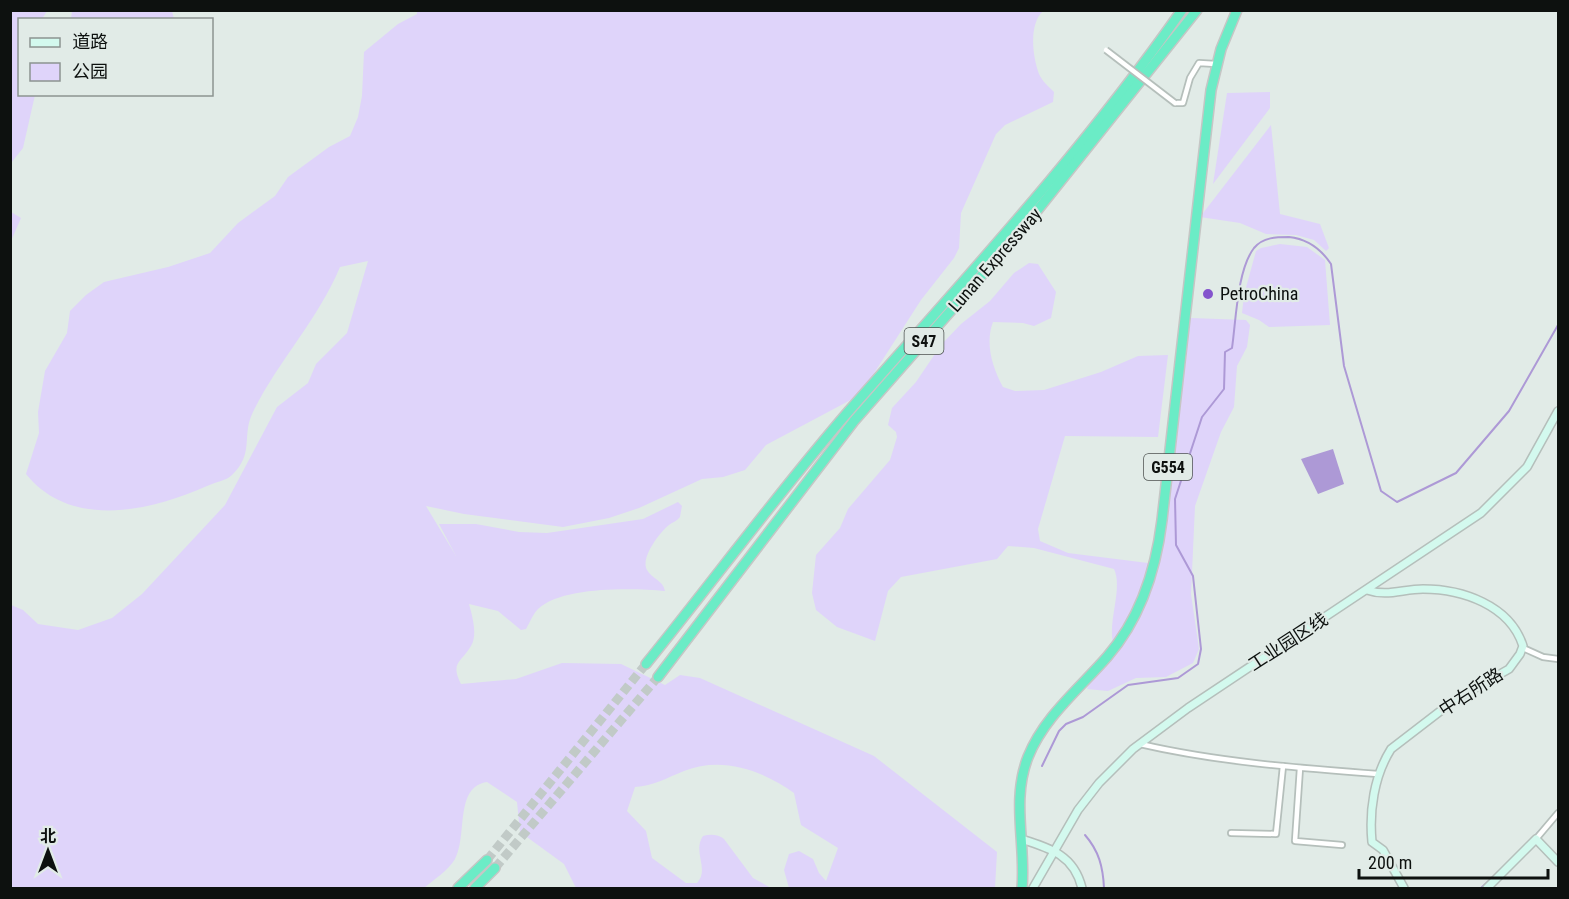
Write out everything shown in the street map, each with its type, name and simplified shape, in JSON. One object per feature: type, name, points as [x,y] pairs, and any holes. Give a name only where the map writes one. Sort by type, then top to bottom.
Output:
[{"type":"highway","name":"Lunan Expressway","points":[[646,664],[846,415],[1013,226],[1152,53],[1182,10]]},
{"type":"highway","name":"Lunan Expressway","points":[[658,677],[854,422],[1020,232],[1197,10]]},
{"type":"highway","name":"G554","points":[[1022,888],[1020,788],[1032,748],[1052,717],[1123,637],[1141,603],[1154,563],[1162,520],[1209,110],[1216,64],[1237,10]]},
{"type":"highway","points":[[458,888],[488,860]]},
{"type":"highway","points":[[476,888],[495,868]]},
{"type":"main road","name":"工业园区线","points":[[1033,888],[1087,797],[1140,744],[1188,708],[1461,528],[1499,497],[1537,452],[1558,411]]},
{"type":"main road","points":[[1367,590],[1389,594],[1430,589],[1453,592],[1484,602],[1508,622],[1520,638],[1523,648]]},
{"type":"main road","name":"中右所路","points":[[1404,888],[1383,850],[1372,842],[1370,826],[1378,774],[1391,749],[1456,699],[1509,669],[1523,648]]},
{"type":"main road","points":[[1021,839],[1055,849],[1073,868],[1082,888]]},
{"type":"main road","points":[[1486,888],[1536,839],[1558,862]]},
{"type":"street","points":[[1106,50],[1175,103],[1183,103],[1190,78],[1199,63],[1216,64]]},
{"type":"street","points":[[1523,648],[1543,657],[1558,659]]},
{"type":"street","points":[[1140,744],[1184,754],[1300,768],[1378,774]]},
{"type":"street","points":[[1231,833],[1276,834],[1283,766]]},
{"type":"street","points":[[1300,768],[1295,841],[1342,845]]},
{"type":"street","points":[[1536,839],[1558,813]]},
{"type":"green space","points":[[11,10],[47,11],[43,18],[18,18],[18,96],[35,96],[23,148],[11,163]]},
{"type":"green space","points":[[417,10],[1043,11],[1035,24],[1033,49],[1039,74],[1054,92],[1053,102],[1005,125],[996,134],[961,213],[959,248],[954,258],[921,300],[860,395],[766,445],[745,470],[723,477],[702,479],[639,508],[609,518],[563,527],[464,514],[426,506],[456,556],[439,524],[476,524],[519,532],[547,533],[643,519],[678,502],[682,506],[680,517],[661,533],[646,559],[647,570],[662,584],[665,591],[618,589],[564,596],[538,609],[526,629],[521,630],[498,611],[469,604],[474,636],[471,646],[458,663],[457,671],[461,684],[516,679],[562,663],[621,664],[665,685],[680,675],[700,678],[874,756],[997,852],[995,888],[789,888],[784,870],[789,854],[799,851],[813,859],[819,873],[826,881],[838,848],[801,825],[794,793],[782,785],[755,772],[727,765],[713,765],[698,767],[654,783],[635,787],[627,811],[646,831],[652,858],[686,883],[697,883],[701,878],[700,842],[703,836],[714,835],[724,839],[753,878],[771,888],[576,888],[564,864],[520,832],[517,802],[487,782],[477,786],[470,793],[466,802],[459,849],[455,859],[445,871],[424,888],[11,888],[11,605],[23,610],[38,624],[78,630],[112,618],[142,594],[225,505],[277,407],[308,383],[316,364],[347,333],[368,261],[340,267],[321,305],[274,375],[253,412],[248,429],[246,452],[239,467],[232,475],[185,495],[137,508],[88,509],[65,503],[44,492],[26,474],[39,433],[38,412],[45,371],[67,333],[70,311],[104,282],[168,267],[210,253],[238,223],[275,196],[288,177],[329,147],[350,136],[358,117],[362,96],[364,52],[398,24],[417,14]]},
{"type":"green space","points":[[72,11],[172,11],[174,18],[71,18]]},
{"type":"green space","points":[[1270,92],[1270,108],[1213,184],[1227,93]]},
{"type":"green space","points":[[1271,125],[1280,214],[1320,224],[1329,248],[1326,251],[1314,240],[1296,235],[1266,234],[1240,223],[1200,217]]},
{"type":"green space","points":[[11,212],[21,218],[11,241]]},
{"type":"green space","points":[[1280,244],[1307,247],[1325,260],[1330,325],[1269,327],[1242,313],[1244,295],[1256,251]]},
{"type":"green space","points":[[1029,263],[1038,264],[1056,292],[1051,318],[1034,326],[1023,323],[993,322],[990,338],[991,355],[1003,387],[1015,391],[1044,390],[1101,372],[1138,356],[1168,355],[1158,437],[1065,436],[1038,529],[1040,541],[1068,553],[1156,564],[1187,354],[1186,336],[1191,318],[1246,320],[1250,325],[1247,347],[1237,366],[1234,407],[1221,432],[1195,506],[1191,594],[1199,649],[1193,663],[1166,677],[1136,678],[1108,691],[1087,689],[1091,681],[1112,658],[1112,626],[1117,592],[1114,569],[1034,548],[1008,546],[997,559],[901,577],[888,591],[875,641],[837,627],[816,610],[812,593],[816,555],[840,528],[848,509],[890,460],[897,437],[896,432],[888,425],[892,408],[916,382],[941,345],[961,324],[990,301],[1014,273]]},
{"type":"shaded area","points":[[1333,449],[1344,484],[1318,494],[1301,459]]},
{"type":"waterway","points":[[1042,766],[1059,731],[1066,724],[1083,717],[1128,685],[1178,678],[1198,664],[1201,649],[1193,576],[1176,545],[1175,499],[1202,417],[1224,389],[1225,352],[1232,348],[1244,269],[1248,258],[1258,244],[1275,238],[1296,238],[1313,246],[1331,264],[1344,366],[1381,491],[1397,502],[1456,473],[1509,411],[1558,325]]},
{"type":"waterway","points":[[1534,837],[1544,826]]},
{"type":"waterway","points":[[1085,835],[1094,847],[1099,860],[1104,888]]},
{"type":"waterway","points":[[1481,888],[1500,871]]},
{"type":"tunnel","points":[[487,860],[646,664]]},
{"type":"tunnel","points":[[495,868],[658,677]]},
{"type":"place","name":"PetroChina","points":[[1208,294]]}]
